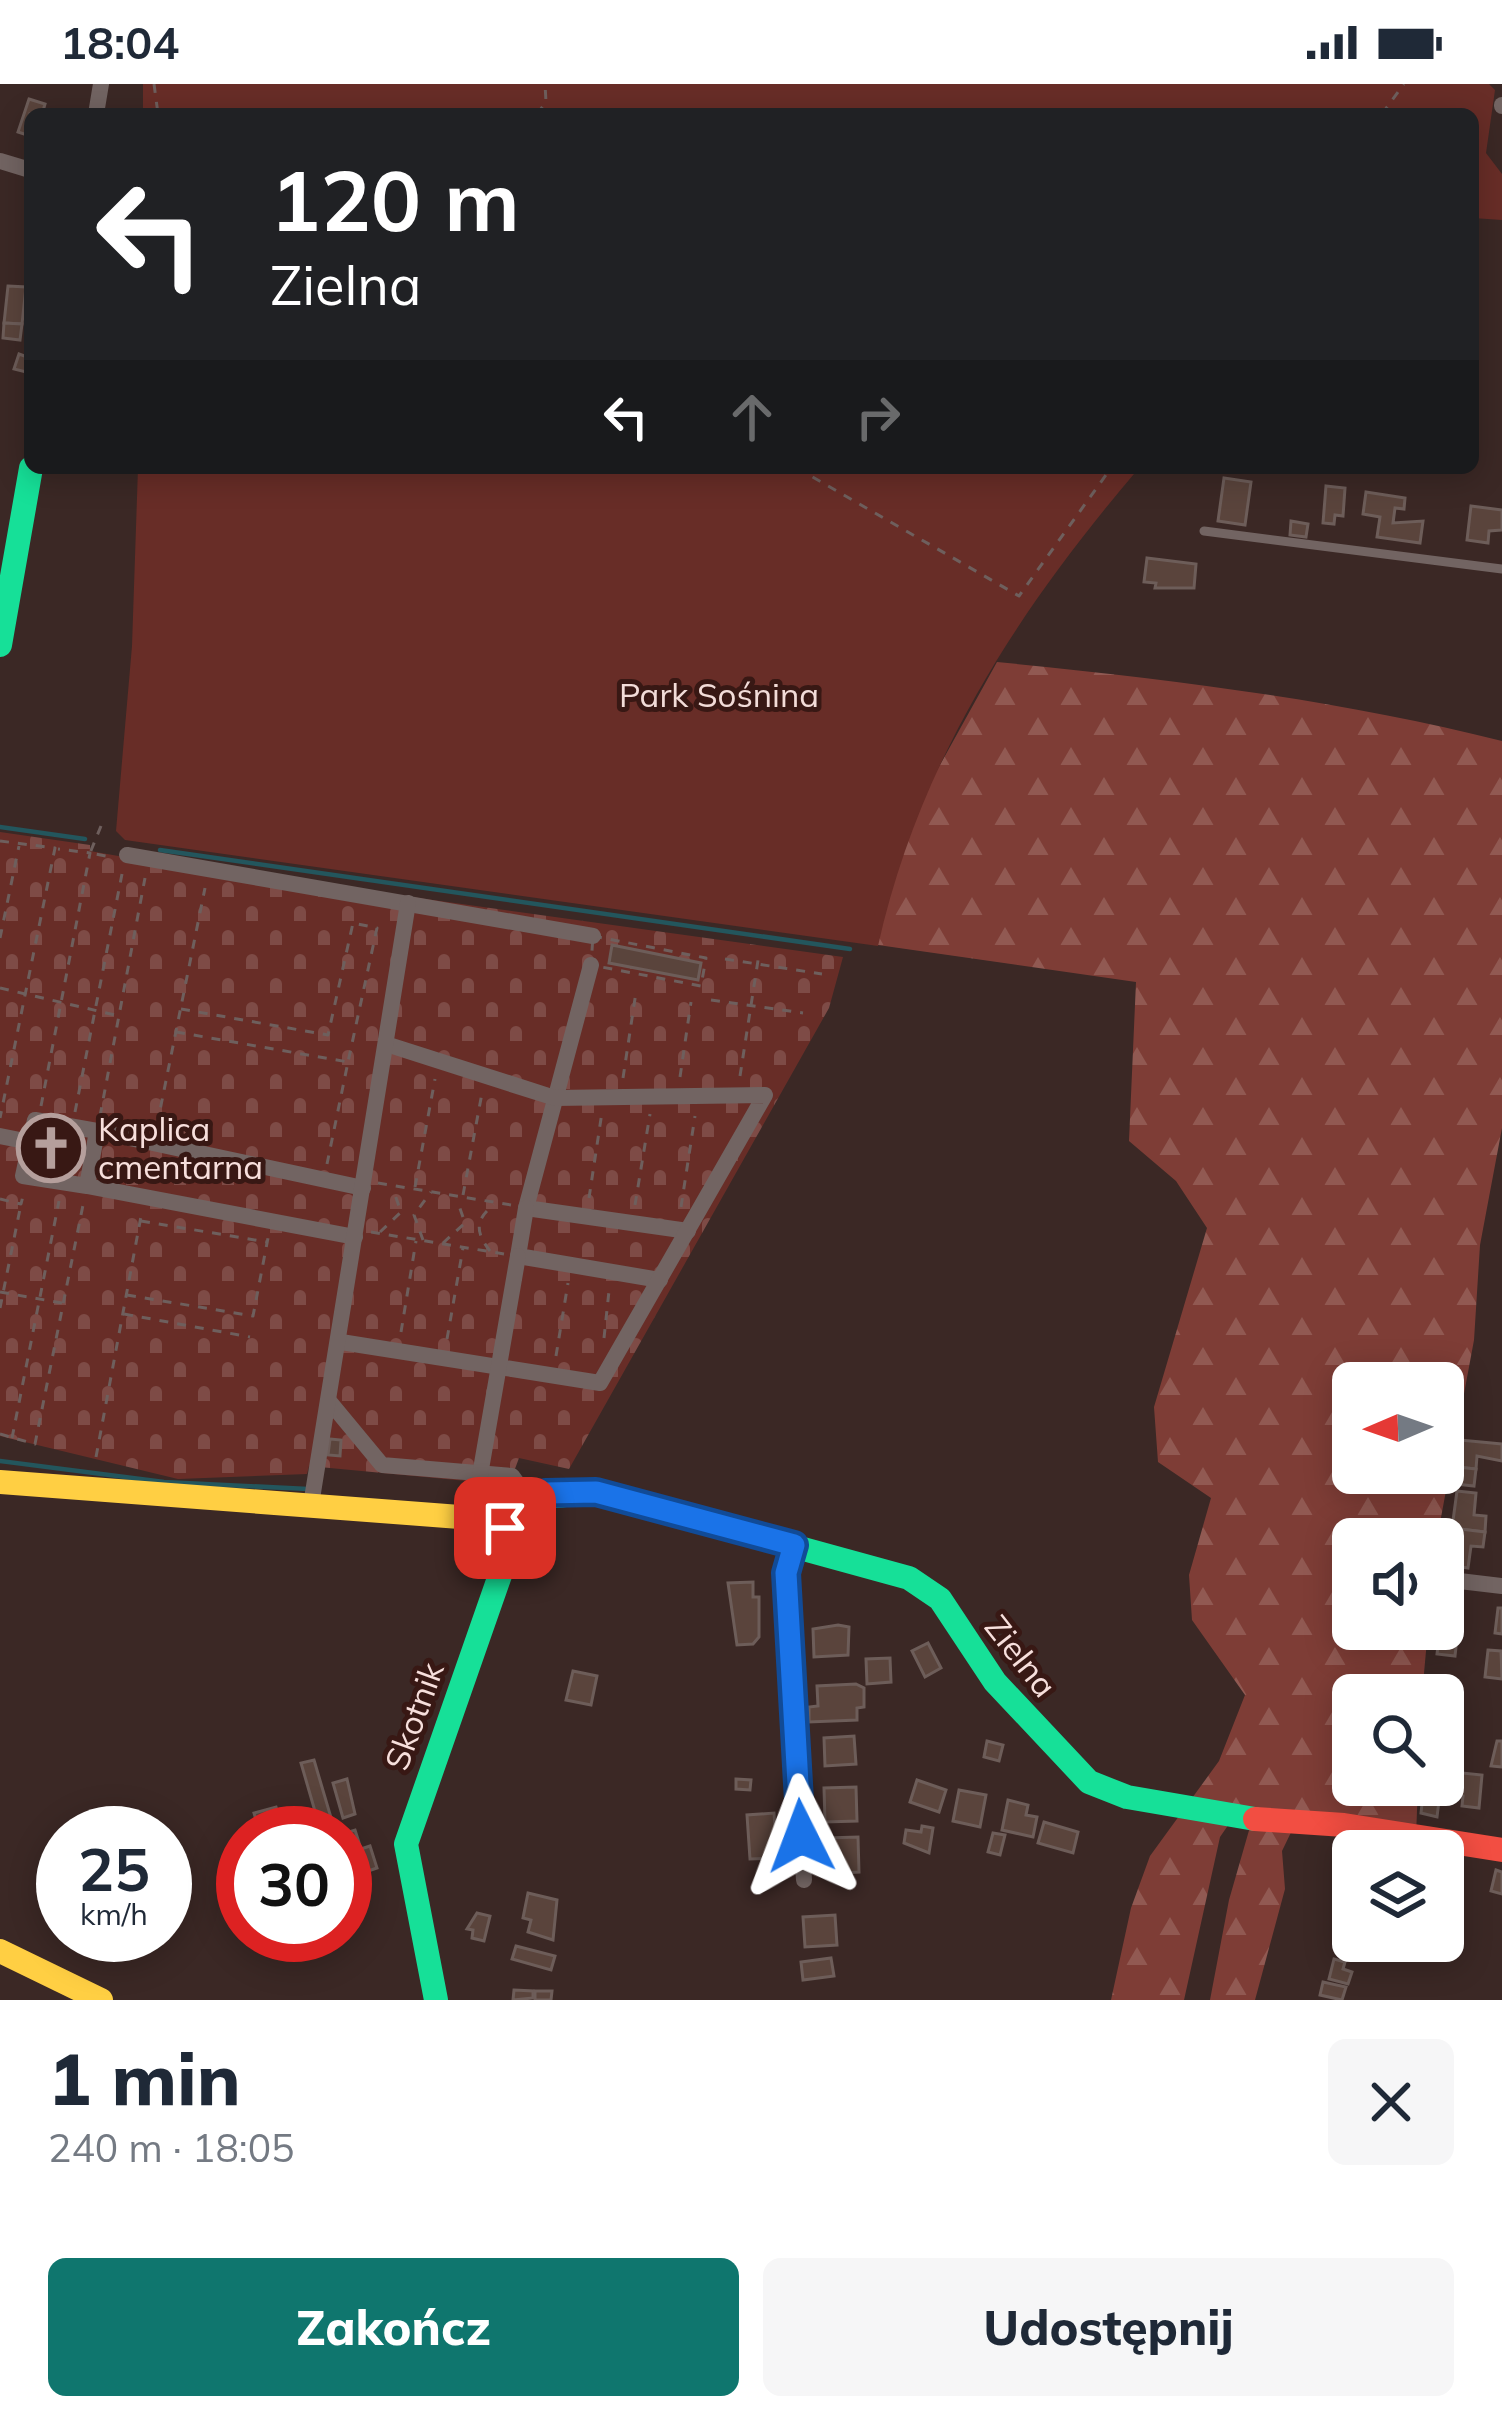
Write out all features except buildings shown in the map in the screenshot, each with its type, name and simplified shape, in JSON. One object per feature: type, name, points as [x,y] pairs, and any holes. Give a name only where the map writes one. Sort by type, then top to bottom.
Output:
[{"type":"street","points":[[0,645],[4,600],[30,474]]},
{"type":"street","points":[[127,855],[593,936]]},
{"type":"street","points":[[310,1505],[341,1342],[408,904]]},
{"type":"street","points":[[480,1475],[526,1208],[591,964]]},
{"type":"street","points":[[341,1342],[600,1383],[682,1232],[765,1095],[554,1098],[386,1044]]},
{"type":"street","points":[[356,1233],[27,1177],[30,1142],[38,1120],[364,1184]]},
{"type":"street","points":[[87,1186],[97,1131]]},
{"type":"street","points":[[0,1136],[30,1142]]},
{"type":"street","points":[[526,1208],[682,1232]]},
{"type":"street","points":[[518,1256],[660,1280]]},
{"type":"street","points":[[0,1482],[499,1520],[505,1528],[530,1502],[512,1476],[382,1465],[329,1401]]},
{"type":"street","name":"Zielna","points":[[530,1502],[546,1493],[596,1492],[794,1545],[930,1588],[995,1682],[1089,1782],[1127,1797],[1232,1818],[1344,1825],[1502,1850]]},
{"type":"street","name":"Skotnik","points":[[436,2000],[406,1844],[505,1561],[509,1540],[505,1528]]},
{"type":"street","points":[[794,1545],[786,1573],[804,1880]]},
{"type":"street","points":[[1464,1582],[1502,1586]]},
{"type":"street","points":[[0,1952],[101,2000]]},
{"type":"lane","points":[[1204,531],[1502,568]]},
{"type":"path","points":[[807,474],[1019,596],[1107,474]]},
{"type":"path","points":[[38,1120],[90,853],[101,826]]},
{"type":"path","points":[[0,841],[124,860],[73,1125]]},
{"type":"path","points":[[0,938],[20,844]]},
{"type":"path","points":[[0,1120],[55,848]]},
{"type":"path","points":[[97,1131],[148,859]]},
{"type":"path","points":[[153,1144],[208,868]]},
{"type":"path","points":[[181,1009],[328,1035],[353,923],[377,928],[323,1179]]},
{"type":"path","points":[[591,964],[701,986],[706,958],[593,936]]},
{"type":"path","points":[[737,1096],[758,954]]},
{"type":"path","points":[[725,959],[822,974]]},
{"type":"path","points":[[0,988],[119,1016]]},
{"type":"path","points":[[586,1217],[636,992]]},
{"type":"path","points":[[711,1000],[802,1013]]},
{"type":"path","points":[[677,1096],[692,1002]]},
{"type":"path","points":[[176,1032],[348,1062]]},
{"type":"path","points":[[415,1189],[439,1061]]},
{"type":"path","points":[[463,1197],[485,1076]]},
{"type":"path","points":[[632,1225],[653,1096]]},
{"type":"path","points":[[682,1232],[698,1096]]},
{"type":"path","points":[[0,1308],[27,1177]]},
{"type":"path","points":[[12,1438],[62,1182]]},
{"type":"path","points":[[364,1184],[526,1208]]},
{"type":"path","points":[[391,1185],[401,1212]]},
{"type":"path","points":[[0,1434],[35,1444],[87,1186]]},
{"type":"path","points":[[414,1215],[431,1192]]},
{"type":"path","points":[[454,1196],[465,1223]]},
{"type":"path","points":[[96,1457],[144,1197]]},
{"type":"path","points":[[0,1199],[21,1204]]},
{"type":"path","points":[[478,1225],[497,1203]]},
{"type":"path","points":[[401,1212],[414,1215]]},
{"type":"path","points":[[378,1233],[401,1212]]},
{"type":"path","points":[[414,1215],[424,1241]]},
{"type":"path","points":[[140,1221],[267,1242]]},
{"type":"path","points":[[126,1294],[253,1316],[271,1222]]},
{"type":"path","points":[[465,1223],[478,1225]]},
{"type":"path","points":[[442,1244],[465,1223]]},
{"type":"path","points":[[478,1225],[491,1252]]},
{"type":"path","points":[[356,1233],[518,1256]]},
{"type":"path","points":[[397,1352],[416,1240]]},
{"type":"path","points":[[443,1358],[463,1247]]},
{"type":"path","points":[[552,1376],[572,1265]]},
{"type":"path","points":[[613,1272],[601,1337],[624,1341]]},
{"type":"path","points":[[2,1293],[64,1303]]},
{"type":"path","points":[[122,1314],[250,1336]]},
{"type":"green space","points":[[143,84],[1489,84],[1495,90],[1486,153],[1502,174],[1502,220],[1479,218],[1479,108],[143,108]]},
{"type":"green space","name":"Park Sośnina","points":[[138,474],[1134,474],[1053,577],[978,692],[919,814],[878,946],[125,840],[116,831],[132,646]]},
{"type":"green space","points":[[997,662],[1251,692],[1502,741],[1502,1128],[1480,1245],[1474,1340],[1464,1394],[1464,1362],[1332,1362],[1332,1494],[1445,1494],[1441,1518],[1332,1518],[1332,1650],[1426,1650],[1424,1674],[1332,1674],[1332,1806],[1417,1806],[1416,1830],[1296,1822],[1282,1851],[1285,1889],[1255,2000],[1210,2000],[1229,1900],[1252,1820],[1233,1818],[1220,1837],[1184,2000],[1111,2000],[1131,1908],[1150,1856],[1219,1761],[1245,1695],[1192,1620],[1189,1575],[1211,1498],[1158,1462],[1154,1407],[1207,1228],[1176,1181],[1129,1141],[1136,982],[871,944],[925,792]]},
{"type":"green space","points":[[0,832],[90,845],[90,851],[124,857],[843,957],[829,1008],[569,1469],[519,1458],[509,1485],[309,1466],[307,1474],[178,1479],[0,1436]]},
{"type":"waterway","points":[[0,827],[85,839]]},
{"type":"waterway","points":[[160,850],[850,949]]},
{"type":"waterway","points":[[0,1461],[164,1482],[308,1489]]},
{"type":"traffic: fast","points":[[0,645],[30,474]]},
{"type":"traffic: fast","points":[[505,1528],[545,1497],[596,1492],[909,1578],[940,1599],[995,1682],[1089,1782],[1127,1797],[1255,1819]]},
{"type":"traffic: fast","points":[[436,2000],[406,1844],[505,1561],[505,1528]]},
{"type":"traffic: slow","points":[[0,1482],[499,1520],[505,1528]]},
{"type":"traffic: slow","points":[[0,1951],[101,2000]]},
{"type":"traffic: jam","points":[[1255,1819],[1344,1825],[1502,1850]]},
{"type":"place","name":"Kaplica cmentarna","points":[[51,1148]]},
{"type":"route","points":[[505,1528],[546,1493],[596,1492],[794,1545],[786,1573],[801,1836]]}]
